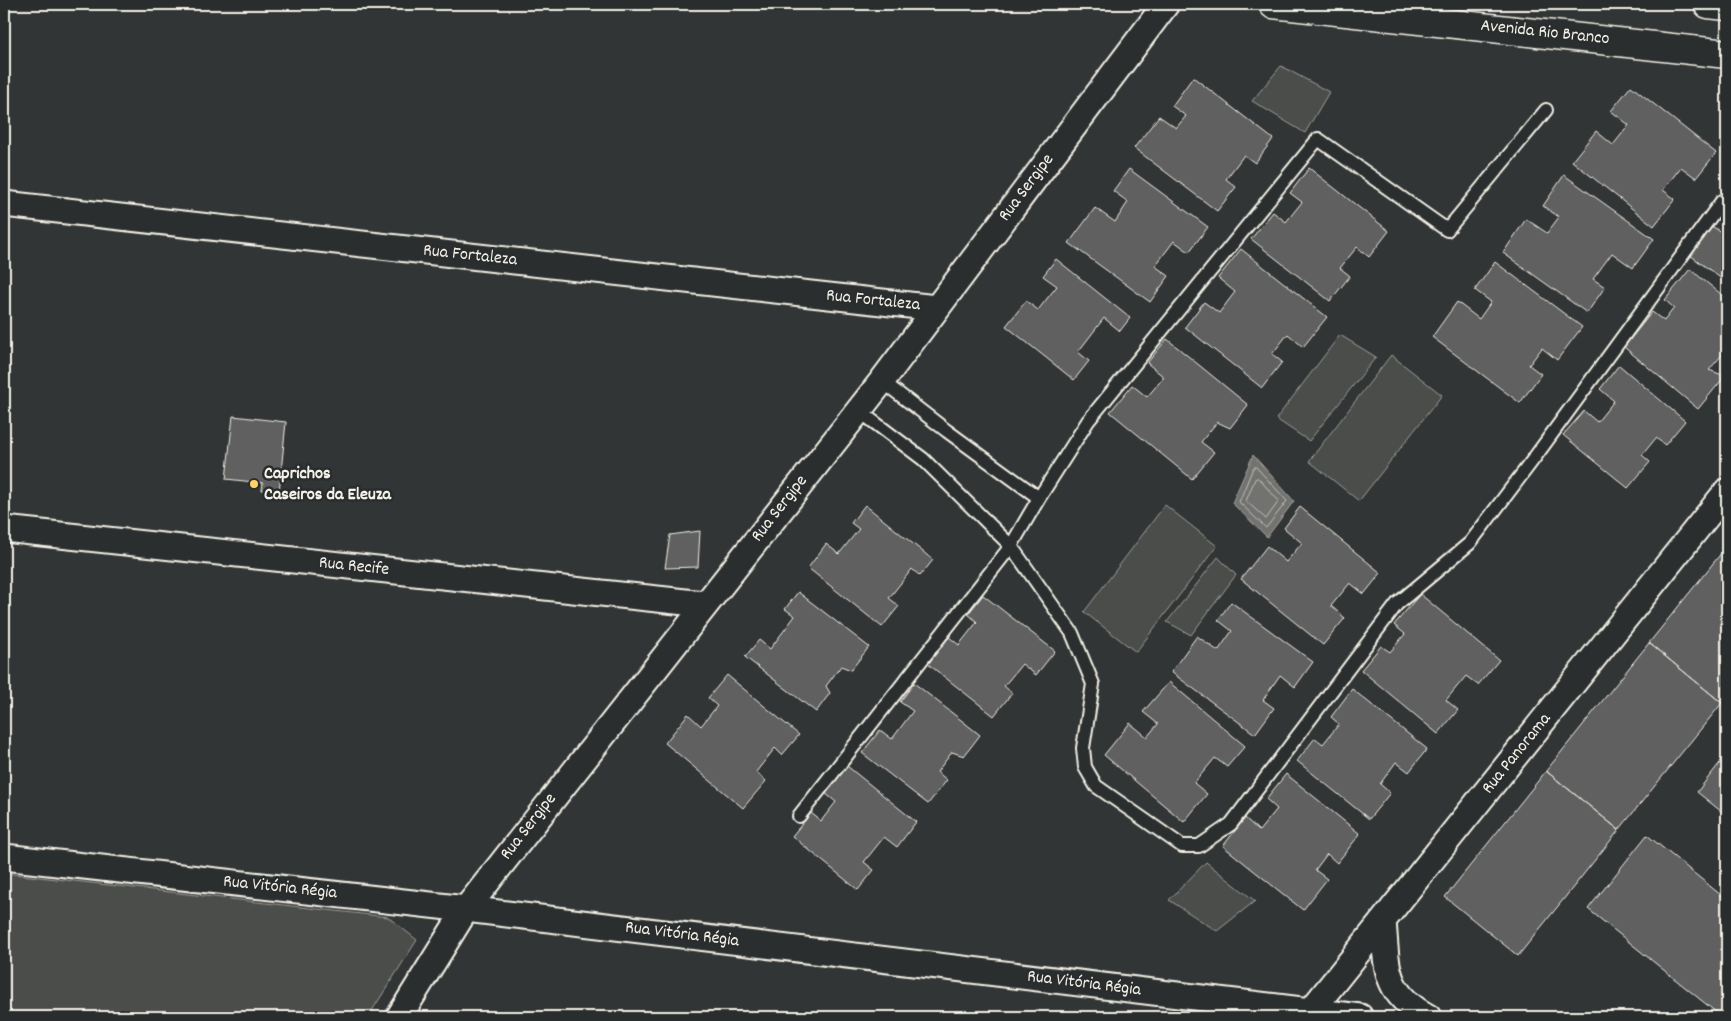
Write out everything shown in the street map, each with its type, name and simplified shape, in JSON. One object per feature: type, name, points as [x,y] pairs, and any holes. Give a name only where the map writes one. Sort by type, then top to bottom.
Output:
[{"type":"street","name":"Rua Sergipe","points":[[399,1017],[466,908],[704,604],[882,381],[1166,4]]},
{"type":"street","name":"Avenida Rio Branco","points":[[1273,4],[1727,54]]},
{"type":"street","name":"Rua Fortaleza","points":[[4,204],[936,308]]},
{"type":"street","name":"Rua Panorama","points":[[1309,1014],[1727,491]]},
{"type":"street","name":"Rua Recife","points":[[4,529],[704,604]]},
{"type":"street","name":"Rua Vitória Régia","points":[[4,857],[466,908],[1309,1014],[1360,1017]]},
{"type":"street","points":[[1384,921],[1386,962],[1391,982],[1401,998],[1414,1010],[1428,1017]]},
{"type":"lane","points":[[799,816],[1011,546],[1088,421],[1318,139],[1447,230],[1546,110]]},
{"type":"lane","points":[[858,410],[923,459],[1011,546],[1072,633],[1093,684],[1083,748],[1085,767],[1096,786],[1182,846],[1198,846],[1231,824],[1397,604],[1470,543],[1722,201]]},
{"type":"lane","points":[[882,381],[1039,498]]},
{"type":"shaded area","points":[[1281,66],[1329,92],[1305,133],[1252,101]]},
{"type":"shaded area","points":[[1340,335],[1376,357],[1309,441],[1276,419]]},
{"type":"shaded area","points":[[1391,355],[1442,395],[1359,501],[1309,461]]},
{"type":"shaded area","points":[[1165,505],[1217,546],[1136,652],[1084,612]]},
{"type":"shaded area","points":[[1218,557],[1236,575],[1191,635],[1167,622]]},
{"type":"shaded area","points":[[1206,862],[1255,901],[1217,931],[1169,900]]},
{"type":"shaded area","points":[[4,873],[388,917],[417,940],[368,1017],[4,1017]]},
{"type":"water","points":[[1253,455],[1294,501],[1267,537],[1232,503]]},
{"type":"building","points":[[507,4],[551,4],[550,8]]},
{"type":"building","points":[[1193,77],[1273,139],[1255,163],[1244,155],[1226,179],[1236,187],[1217,211],[1134,148],[1159,116],[1176,128],[1186,116],[1172,106]]},
{"type":"building","points":[[1631,86],[1716,153],[1696,178],[1681,167],[1663,190],[1675,199],[1654,226],[1572,161],[1596,131],[1613,145],[1629,125],[1611,111]]},
{"type":"building","points":[[1309,168],[1389,231],[1369,257],[1357,247],[1340,268],[1350,276],[1330,301],[1251,239],[1273,212],[1286,222],[1302,202],[1290,193]]},
{"type":"building","points":[[1129,169],[1208,227],[1189,252],[1174,241],[1155,266],[1169,276],[1150,302],[1069,243],[1095,208],[1115,222],[1128,202],[1113,191]]},
{"type":"building","points":[[1564,175],[1654,239],[1633,268],[1612,253],[1593,279],[1605,287],[1587,313],[1503,253],[1526,219],[1547,233],[1559,217],[1543,206]]},
{"type":"building","points":[[1712,226],[1725,235],[1727,233],[1727,283],[1690,255]]},
{"type":"building","points":[[1241,249],[1327,317],[1303,347],[1288,334],[1272,354],[1282,362],[1262,388],[1185,327],[1204,302],[1219,313],[1235,292],[1218,278]]},
{"type":"building","points":[[1056,259],[1130,318],[1120,331],[1104,318],[1078,352],[1089,361],[1074,380],[1006,326],[1026,301],[1038,310],[1057,286],[1043,276]]},
{"type":"building","points":[[1495,262],[1582,327],[1557,360],[1542,348],[1529,365],[1541,374],[1520,403],[1432,337],[1457,302],[1479,319],[1491,302],[1475,290]]},
{"type":"building","points":[[1690,269],[1727,299],[1727,349],[1709,370],[1725,376],[1698,409],[1624,347],[1652,312],[1664,321],[1674,308],[1665,300]]},
{"type":"building","points":[[1167,339],[1248,405],[1230,428],[1217,422],[1201,442],[1214,452],[1192,479],[1110,412],[1132,385],[1147,397],[1164,377],[1147,363]]},
{"type":"building","points":[[1619,365],[1685,421],[1665,445],[1656,438],[1642,455],[1650,462],[1628,488],[1563,435],[1584,411],[1597,422],[1614,401],[1600,389]]},
{"type":"building","points":[[233,416],[286,422],[279,492],[262,490],[263,483],[226,479]]},
{"type":"building","points":[[865,505],[933,560],[920,576],[912,569],[889,598],[899,606],[882,627],[808,568],[826,544],[839,554],[859,529],[851,523]]},
{"type":"building","points":[[1300,507],[1381,573],[1364,594],[1350,583],[1331,606],[1345,618],[1323,645],[1241,579],[1267,546],[1286,562],[1302,543],[1284,528]]},
{"type":"building","points":[[700,531],[698,567],[665,568],[670,535]]},
{"type":"building","points":[[1727,546],[1727,697],[1722,703],[1649,643]]},
{"type":"building","points":[[798,592],[869,647],[851,670],[841,666],[826,686],[830,693],[816,712],[745,657],[759,640],[770,649],[795,616],[785,609]]},
{"type":"building","points":[[1420,594],[1499,660],[1478,685],[1466,676],[1446,700],[1458,710],[1438,734],[1361,670],[1381,646],[1390,652],[1405,634],[1394,625]]},
{"type":"building","points":[[983,595],[1055,651],[1036,675],[1022,664],[1004,686],[1012,693],[994,716],[928,664],[949,637],[959,645],[977,622],[968,614]]},
{"type":"building","points":[[1231,602],[1313,662],[1295,687],[1280,675],[1263,700],[1274,708],[1255,734],[1171,672],[1197,636],[1218,651],[1232,631],[1218,620]]},
{"type":"building","points":[[1649,643],[1722,703],[1619,830],[1546,771]]},
{"type":"building","points":[[727,675],[799,735],[782,755],[775,748],[756,772],[766,781],[743,808],[665,743],[688,714],[701,726],[717,706],[708,698]]},
{"type":"building","points":[[1169,682],[1245,746],[1227,767],[1215,758],[1194,783],[1207,794],[1184,822],[1104,755],[1130,723],[1147,737],[1158,724],[1143,712]]},
{"type":"building","points":[[914,683],[980,735],[964,756],[952,752],[937,772],[947,780],[928,804],[862,753],[880,730],[892,739],[913,711],[900,702]]},
{"type":"building","points":[[1352,689],[1427,749],[1409,772],[1396,762],[1380,784],[1390,793],[1369,819],[1297,761],[1315,738],[1323,744],[1339,724],[1331,717]]},
{"type":"building","points":[[1727,754],[1727,816],[1697,792]]},
{"type":"building","points":[[847,766],[916,822],[897,847],[884,837],[864,862],[874,870],[858,890],[792,836],[811,813],[821,821],[836,802],[825,793]]},
{"type":"building","points":[[1546,771],[1619,830],[1518,956],[1445,897]]},
{"type":"building","points":[[1286,774],[1360,834],[1337,863],[1327,854],[1315,870],[1327,879],[1303,910],[1223,846],[1245,818],[1259,831],[1277,809],[1266,799]]},
{"type":"building","points":[[1647,835],[1727,900],[1727,1017],[1722,1017],[1588,909]]},
{"type":"place","name":"Caprichos Caseiros da Eleuza","points":[[254,484]]}]
